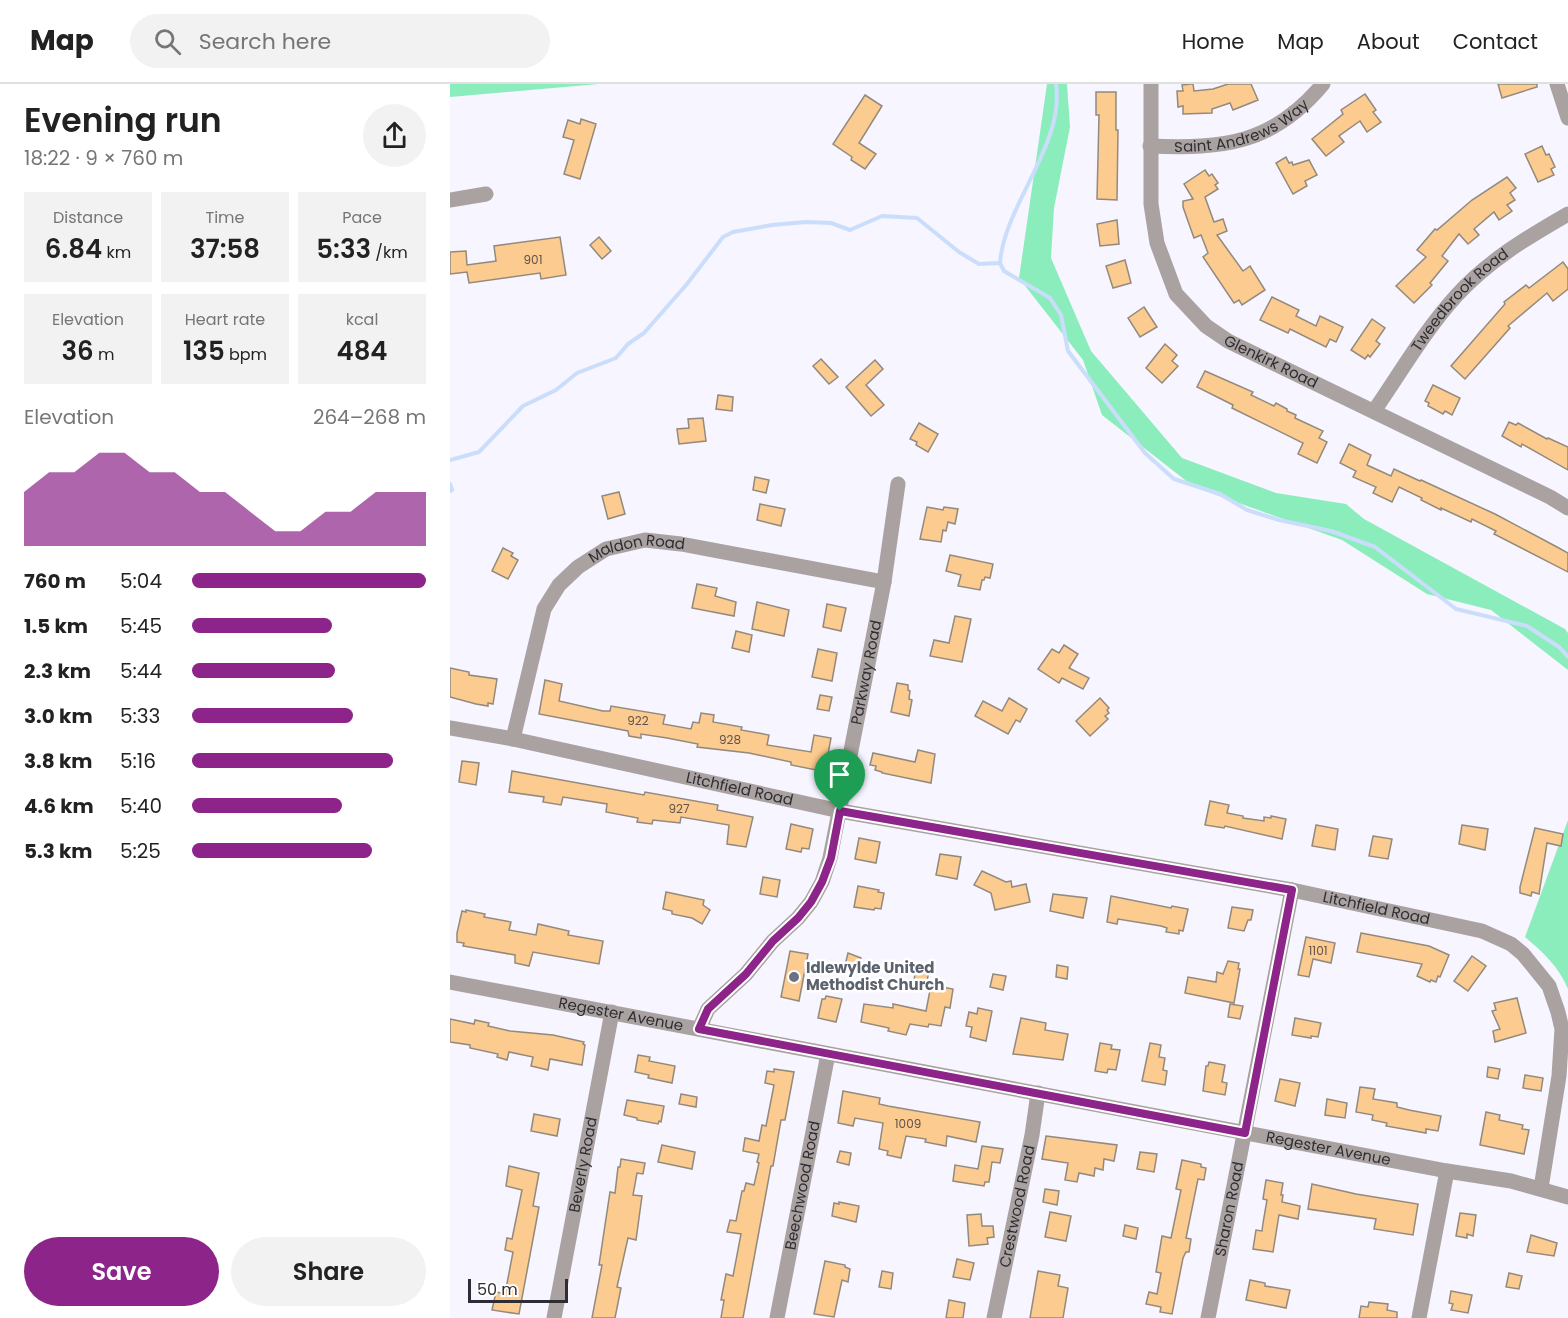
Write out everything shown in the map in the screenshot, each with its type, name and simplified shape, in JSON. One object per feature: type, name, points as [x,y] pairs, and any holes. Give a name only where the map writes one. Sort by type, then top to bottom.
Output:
[{"type":"street","name":"Glenkirk Road","points":[[1151,84],[1151,204],[1156,243],[1176,294],[1206,326],[1228,341],[1550,497],[1568,508]]},
{"type":"street","name":"Saint Andrews Way","points":[[1150,146],[1205,146],[1247,139],[1272,128],[1294,113],[1323,84]]},
{"type":"street","points":[[1557,84],[1568,118]]},
{"type":"street","points":[[450,200],[486,194]]},
{"type":"street","name":"Tweedbrook Road","points":[[1374,411],[1425,335],[1457,295],[1508,250],[1568,214]]},
{"type":"street","name":"Parkway Road","points":[[699,1029],[708,1009],[746,974],[773,941],[798,918],[811,902],[831,858],[884,582],[898,484]]},
{"type":"street","name":"Maldon Road","points":[[513,739],[544,609],[560,585],[578,567],[606,549],[645,540],[681,544],[884,582]]},
{"type":"street","name":"Litchfield Road","points":[[450,728],[513,739],[840,811],[1292,890],[1482,931],[1511,944],[1534,966],[1548,986],[1558,1011],[1562,1029],[1560,1076],[1540,1188]]},
{"type":"street","name":"Sharon Road","points":[[1208,1318],[1292,890]]},
{"type":"street","name":"Regester Avenue","points":[[450,982],[1447,1171],[1511,1181],[1568,1197]]},
{"type":"street","name":"Beverly Road","points":[[554,1318],[612,1012]]},
{"type":"street","name":"Beechwood Road","points":[[777,1318],[828,1054]]},
{"type":"street","name":"Crestwood Road","points":[[994,1318],[1032,1135],[1038,1093]]},
{"type":"street","points":[[1419,1318],[1447,1171]]},
{"type":"green space","points":[[450,84],[598,84],[450,97]]},
{"type":"green space","points":[[1047,84],[1067,84],[1070,127],[1054,208],[1051,258],[1091,351],[1182,458],[1276,493],[1346,504],[1364,519],[1565,629],[1568,633],[1568,670],[1491,610],[1427,594],[1342,540],[1194,487],[1102,415],[1083,360],[1019,278]]},
{"type":"green space","points":[[1568,820],[1568,989],[1550,960],[1525,937]]},
{"type":"building","points":[[1193,84],[1194,91],[1213,89],[1228,84],[1251,84],[1258,100],[1233,110],[1230,103],[1212,109],[1212,113],[1183,114],[1183,106],[1178,107],[1177,91],[1183,91],[1182,85]]},
{"type":"building","points":[[1498,84],[1537,84],[1537,87],[1502,98]]},
{"type":"building","points":[[1096,92],[1116,92],[1117,200],[1097,199],[1099,115],[1096,115]]},
{"type":"building","points":[[1365,94],[1376,110],[1373,112],[1381,122],[1367,132],[1360,121],[1339,136],[1344,142],[1326,156],[1312,139],[1343,114],[1341,110]]},
{"type":"building","points":[[865,95],[882,106],[859,143],[876,154],[865,169],[833,144]]},
{"type":"building","points":[[581,119],[596,124],[580,179],[564,174],[574,140],[563,137],[568,120],[580,124]]},
{"type":"building","points":[[1542,146],[1555,167],[1551,169],[1554,175],[1538,182],[1525,154]]},
{"type":"building","points":[[1286,157],[1293,165],[1309,160],[1317,175],[1305,181],[1307,186],[1293,194],[1276,163]]},
{"type":"building","points":[[1205,170],[1209,176],[1212,174],[1218,183],[1215,185],[1218,189],[1205,197],[1214,222],[1223,219],[1227,231],[1217,235],[1243,271],[1250,266],[1265,290],[1242,305],[1239,300],[1234,303],[1203,257],[1208,253],[1201,235],[1194,238],[1183,207],[1183,201],[1193,199],[1184,184]]},
{"type":"building","points":[[1507,177],[1516,188],[1510,193],[1515,200],[1507,205],[1512,211],[1499,220],[1494,212],[1474,229],[1479,235],[1468,244],[1459,234],[1442,256],[1448,261],[1430,283],[1432,285],[1414,303],[1396,286],[1426,257],[1417,250],[1435,229],[1437,230],[1472,200]]},
{"type":"building","points":[[1117,220],[1119,244],[1100,246],[1097,224]]},
{"type":"building","points":[[560,237],[566,275],[541,279],[540,273],[469,283],[467,272],[450,274],[450,252],[466,251],[467,265],[496,261],[494,246]]},
{"type":"building","points":[[599,237],[611,251],[602,259],[590,245]]},
{"type":"building","points":[[1125,260],[1131,283],[1113,288],[1106,266]]},
{"type":"building","points":[[1563,262],[1568,269],[1568,289],[1553,301],[1547,293],[1508,326],[1510,328],[1465,379],[1451,366],[1505,304],[1504,302],[1526,285],[1529,288]]},
{"type":"building","points":[[1272,297],[1299,310],[1296,316],[1316,326],[1320,316],[1343,327],[1336,342],[1330,339],[1326,347],[1290,329],[1288,333],[1260,320]]},
{"type":"building","points":[[1144,307],[1157,327],[1140,337],[1128,318]]},
{"type":"building","points":[[1372,319],[1385,328],[1376,341],[1380,344],[1370,357],[1368,355],[1365,359],[1351,350]]},
{"type":"building","points":[[1165,344],[1177,355],[1172,361],[1178,366],[1162,383],[1146,368]]},
{"type":"building","points":[[821,359],[838,377],[829,384],[813,366]]},
{"type":"building","points":[[875,360],[883,369],[866,385],[884,405],[871,416],[846,387]]},
{"type":"building","points":[[1205,371],[1253,392],[1251,395],[1274,406],[1276,403],[1296,415],[1295,418],[1323,431],[1319,438],[1327,442],[1317,463],[1298,454],[1303,443],[1232,408],[1233,405],[1197,387]]},
{"type":"building","points":[[1433,385],[1460,398],[1452,415],[1445,411],[1443,414],[1428,406],[1429,403],[1425,401]]},
{"type":"building","points":[[718,395],[733,397],[732,411],[716,409]]},
{"type":"building","points":[[703,418],[706,441],[679,444],[677,429],[689,428],[688,419]]},
{"type":"building","points":[[1509,422],[1516,425],[1518,423],[1547,439],[1568,447],[1568,470],[1522,444],[1521,447],[1502,436]]},
{"type":"building","points":[[919,423],[938,434],[928,452],[910,439]]},
{"type":"building","points":[[1349,444],[1371,455],[1367,465],[1391,476],[1394,469],[1421,480],[1495,514],[1568,553],[1568,572],[1494,534],[1496,531],[1472,519],[1471,522],[1441,508],[1441,510],[1399,487],[1392,502],[1373,493],[1376,487],[1353,477],[1356,471],[1340,463]]},
{"type":"building","points":[[755,477],[769,480],[766,493],[753,490]]},
{"type":"building","points":[[619,492],[625,514],[608,519],[602,496]]},
{"type":"building","points":[[760,504],[785,509],[781,526],[757,520]]},
{"type":"building","points":[[927,507],[943,510],[944,507],[958,509],[955,524],[948,522],[946,531],[943,530],[941,542],[920,539]]},
{"type":"building","points":[[503,548],[513,553],[511,556],[518,560],[508,579],[492,571]]},
{"type":"building","points":[[950,555],[993,564],[990,578],[985,577],[982,580],[980,590],[958,586],[961,575],[946,571]]},
{"type":"building","points":[[697,584],[717,588],[715,596],[736,602],[734,616],[692,608]]},
{"type":"building","points":[[757,602],[789,610],[784,636],[752,629]]},
{"type":"building","points":[[827,604],[846,608],[841,631],[823,627]]},
{"type":"building","points":[[955,616],[971,619],[962,662],[930,656],[934,640],[949,643]]},
{"type":"building","points":[[736,631],[752,635],[749,652],[732,648]]},
{"type":"building","points":[[1064,645],[1078,654],[1069,668],[1089,678],[1083,689],[1062,678],[1059,683],[1038,669],[1052,649],[1059,653]]},
{"type":"building","points":[[818,649],[837,653],[832,681],[812,677]]},
{"type":"building","points":[[450,668],[469,672],[469,675],[497,679],[493,704],[488,703],[488,706],[450,697]]},
{"type":"building","points":[[545,680],[562,684],[559,701],[603,711],[610,711],[611,706],[665,715],[663,724],[691,729],[693,722],[699,723],[701,713],[714,715],[713,722],[769,735],[767,745],[811,752],[814,735],[831,738],[825,770],[791,765],[791,762],[749,753],[697,747],[698,744],[667,738],[641,734],[641,738],[629,736],[628,731],[539,714]]},
{"type":"building","points":[[897,683],[908,685],[909,699],[912,700],[909,716],[891,712]]},
{"type":"building","points":[[820,695],[832,697],[829,711],[817,709]]},
{"type":"building","points":[[1009,698],[1027,709],[1020,722],[1016,720],[1008,734],[975,716],[983,701],[1002,711]]},
{"type":"building","points":[[1100,698],[1109,708],[1107,710],[1109,713],[1105,716],[1108,719],[1090,736],[1076,721]]},
{"type":"building","points":[[918,750],[935,754],[931,783],[882,773],[875,770],[876,766],[870,765],[873,753],[915,762]]},
{"type":"building","points":[[462,761],[479,763],[476,785],[459,782]]},
{"type":"building","points":[[512,771],[644,795],[645,792],[718,805],[717,810],[753,817],[746,847],[727,844],[729,825],[681,817],[680,823],[653,820],[652,824],[637,822],[638,818],[606,812],[607,804],[563,797],[561,805],[543,802],[544,797],[509,792]]},
{"type":"building","points":[[1210,801],[1229,805],[1227,813],[1243,816],[1243,818],[1264,821],[1264,817],[1271,818],[1271,816],[1286,819],[1282,839],[1225,826],[1224,828],[1205,825]]},
{"type":"building","points":[[791,824],[813,829],[809,849],[802,848],[801,852],[786,849]]},
{"type":"building","points":[[1316,825],[1338,829],[1335,850],[1312,846]]},
{"type":"building","points":[[1462,825],[1488,829],[1485,850],[1459,844]]},
{"type":"building","points":[[1535,828],[1563,834],[1561,846],[1547,843],[1539,894],[1532,892],[1531,896],[1520,893],[1520,887]]},
{"type":"building","points":[[1373,836],[1392,839],[1388,859],[1369,856]]},
{"type":"building","points":[[859,838],[880,842],[876,863],[855,859]]},
{"type":"building","points":[[940,854],[961,857],[957,879],[936,875]]},
{"type":"building","points":[[982,871],[1006,882],[1011,881],[1012,887],[1026,884],[1030,902],[995,910],[991,893],[974,885]]},
{"type":"building","points":[[763,877],[780,880],[777,897],[760,894]]},
{"type":"building","points":[[858,886],[884,893],[881,909],[854,907]]},
{"type":"building","points":[[666,892],[704,900],[703,905],[710,910],[702,924],[692,918],[672,914],[672,911],[663,909]]},
{"type":"building","points":[[1053,894],[1087,898],[1083,918],[1050,911]]},
{"type":"building","points":[[1111,896],[1171,908],[1172,906],[1188,909],[1183,931],[1179,930],[1179,934],[1166,932],[1167,928],[1161,926],[1118,919],[1117,924],[1107,922]]},
{"type":"building","points":[[1232,907],[1253,910],[1251,920],[1248,920],[1244,931],[1228,928]]},
{"type":"building","points":[[466,910],[485,914],[484,917],[511,922],[509,930],[536,935],[538,924],[569,931],[568,935],[603,941],[599,964],[533,952],[529,966],[515,963],[515,955],[463,946],[464,943],[457,942],[457,933],[462,911],[466,912]]},
{"type":"building","points":[[1361,933],[1429,946],[1449,955],[1440,977],[1438,976],[1436,982],[1431,980],[1430,982],[1417,976],[1422,964],[1357,952]]},
{"type":"building","points":[[1306,937],[1335,943],[1331,963],[1313,959],[1309,977],[1298,975]]},
{"type":"building","name":"Idlewylde United Methodist Church","points":[[790,951],[808,954],[799,1001],[781,997]]},
{"type":"building","points":[[848,953],[861,958],[857,969],[845,965]]},
{"type":"building","points":[[1472,956],[1486,966],[1468,991],[1454,981]]},
{"type":"building","points":[[1228,961],[1239,963],[1238,969],[1240,969],[1234,1003],[1185,993],[1188,977],[1216,982],[1217,972],[1223,974]]},
{"type":"building","points":[[1057,965],[1068,967],[1067,979],[1056,977]]},
{"type":"building","points":[[916,968],[929,970],[927,982],[914,980]]},
{"type":"building","points":[[993,974],[1006,976],[1003,990],[990,987]]},
{"type":"building","points":[[931,985],[953,989],[950,1008],[945,1007],[941,1026],[929,1024],[928,1027],[910,1024],[906,1035],[888,1031],[889,1028],[861,1022],[864,1004],[893,1008],[893,1004],[926,1011]]},
{"type":"building","points":[[826,996],[842,999],[836,1022],[818,1018],[822,999]]},
{"type":"building","points":[[1517,998],[1526,1033],[1495,1042],[1493,1031],[1500,1029],[1492,1011],[1496,1010],[1494,1003]]},
{"type":"building","points":[[1230,1004],[1243,1006],[1240,1019],[1228,1017]]},
{"type":"building","points":[[978,1008],[992,1011],[986,1041],[970,1037],[972,1027],[966,1026],[969,1012],[977,1014]]},
{"type":"building","points":[[1021,1018],[1046,1023],[1045,1030],[1068,1034],[1063,1060],[1013,1054]]},
{"type":"building","points":[[1295,1018],[1321,1023],[1318,1037],[1292,1035]]},
{"type":"building","points":[[450,1019],[474,1024],[475,1020],[489,1023],[488,1026],[510,1031],[553,1035],[584,1042],[582,1065],[550,1059],[548,1070],[531,1066],[533,1057],[509,1052],[507,1060],[497,1057],[498,1054],[470,1048],[470,1045],[450,1042]]},
{"type":"building","points":[[1100,1043],[1112,1045],[1111,1049],[1120,1050],[1116,1070],[1108,1069],[1107,1073],[1095,1071]]},
{"type":"building","points":[[1150,1043],[1161,1045],[1159,1057],[1165,1058],[1163,1070],[1167,1071],[1165,1085],[1142,1081]]},
{"type":"building","points":[[638,1055],[650,1057],[649,1061],[675,1066],[672,1083],[648,1078],[649,1075],[635,1072]]},
{"type":"building","points":[[1209,1062],[1225,1065],[1222,1082],[1227,1083],[1225,1095],[1203,1091],[1206,1066]]},
{"type":"building","points":[[1488,1067],[1500,1069],[1498,1079],[1487,1077]]},
{"type":"building","points":[[774,1069],[794,1072],[785,1120],[781,1120],[773,1166],[771,1166],[743,1318],[721,1318],[724,1300],[721,1300],[726,1274],[733,1276],[741,1234],[727,1232],[730,1220],[736,1221],[742,1191],[746,1183],[754,1185],[759,1163],[757,1162],[759,1154],[743,1151],[745,1138],[759,1141],[762,1125],[766,1126],[774,1085],[765,1083],[767,1071],[774,1072]]},
{"type":"building","points":[[1525,1075],[1543,1078],[1541,1091],[1523,1088]]},
{"type":"building","points":[[1280,1079],[1300,1083],[1295,1106],[1275,1101]]},
{"type":"building","points":[[1360,1087],[1375,1089],[1373,1099],[1397,1103],[1397,1107],[1409,1110],[1441,1116],[1438,1131],[1426,1129],[1426,1133],[1386,1126],[1387,1123],[1372,1120],[1373,1115],[1356,1112]]},
{"type":"building","points":[[843,1091],[880,1098],[879,1104],[980,1122],[976,1142],[947,1136],[946,1146],[925,1142],[926,1139],[906,1136],[901,1158],[887,1155],[888,1151],[879,1149],[883,1123],[855,1118],[853,1126],[838,1123]]},
{"type":"building","points":[[681,1094],[697,1097],[696,1107],[679,1104]]},
{"type":"building","points":[[1327,1099],[1347,1103],[1345,1118],[1325,1115]]},
{"type":"building","points":[[627,1100],[664,1106],[661,1122],[659,1121],[658,1124],[624,1115]]},
{"type":"building","points":[[1486,1112],[1500,1115],[1499,1120],[1523,1125],[1522,1129],[1529,1130],[1524,1154],[1480,1145]]},
{"type":"building","points":[[534,1114],[560,1119],[557,1136],[531,1131]]},
{"type":"building","points":[[1046,1136],[1117,1145],[1114,1161],[1104,1159],[1103,1170],[1095,1168],[1094,1176],[1079,1173],[1077,1182],[1065,1180],[1068,1163],[1042,1159]]},
{"type":"building","points":[[662,1145],[695,1152],[692,1169],[658,1162]]},
{"type":"building","points":[[982,1146],[1003,1149],[1000,1163],[992,1162],[989,1182],[985,1182],[984,1186],[953,1181],[955,1165],[978,1169]]},
{"type":"building","points":[[840,1151],[851,1153],[849,1165],[837,1162]]},
{"type":"building","points":[[1140,1152],[1157,1154],[1154,1172],[1137,1169]]},
{"type":"building","points":[[621,1159],[645,1163],[643,1174],[637,1173],[633,1195],[642,1196],[636,1240],[628,1238],[617,1287],[621,1288],[615,1318],[592,1318],[602,1265],[599,1265],[610,1192],[615,1193]]},
{"type":"building","points":[[1182,1160],[1201,1164],[1201,1167],[1206,1168],[1204,1180],[1198,1179],[1186,1238],[1191,1239],[1189,1252],[1186,1252],[1183,1258],[1172,1314],[1160,1312],[1161,1307],[1146,1304],[1149,1292],[1157,1294],[1161,1273],[1156,1272],[1162,1236],[1171,1238],[1181,1190],[1176,1189]]},
{"type":"building","points":[[509,1166],[539,1173],[533,1206],[539,1207],[519,1314],[492,1310],[496,1292],[505,1294],[513,1252],[505,1250],[507,1238],[512,1239],[522,1190],[506,1186]]},
{"type":"building","points":[[1266,1180],[1283,1183],[1282,1202],[1300,1206],[1298,1219],[1279,1215],[1273,1252],[1253,1249],[1256,1230],[1262,1231],[1267,1200],[1263,1199]]},
{"type":"building","points":[[1312,1184],[1418,1204],[1413,1235],[1374,1229],[1376,1219],[1308,1209]]},
{"type":"building","points":[[1045,1189],[1059,1191],[1057,1205],[1043,1202]]},
{"type":"building","points":[[839,1202],[859,1206],[856,1222],[832,1216],[834,1203],[839,1204]]},
{"type":"building","points":[[1050,1212],[1071,1216],[1066,1241],[1045,1237]]},
{"type":"building","points":[[1460,1213],[1476,1215],[1473,1236],[1467,1234],[1467,1238],[1456,1236]]},
{"type":"building","points":[[981,1214],[982,1226],[993,1226],[994,1237],[987,1238],[988,1244],[969,1246],[967,1215]]},
{"type":"building","points":[[1125,1225],[1138,1228],[1136,1239],[1123,1236]]},
{"type":"building","points":[[1531,1235],[1557,1243],[1554,1256],[1527,1252]]},
{"type":"building","points":[[957,1259],[974,1263],[970,1280],[953,1277]]},
{"type":"building","points":[[825,1261],[845,1265],[850,1269],[848,1282],[842,1280],[834,1317],[814,1314]]},
{"type":"building","points":[[882,1271],[893,1273],[891,1289],[879,1287]]},
{"type":"building","points":[[1038,1271],[1060,1275],[1058,1286],[1068,1288],[1063,1318],[1030,1318]]},
{"type":"building","points":[[1509,1273],[1522,1276],[1519,1289],[1506,1287]]},
{"type":"building","points":[[1250,1280],[1265,1283],[1265,1286],[1290,1290],[1286,1308],[1246,1300]]},
{"type":"building","points":[[1451,1291],[1472,1295],[1468,1313],[1451,1310],[1453,1304],[1449,1303]]},
{"type":"building","points":[[949,1300],[965,1303],[963,1318],[946,1318]]},
{"type":"building","points":[[1369,1302],[1388,1304],[1387,1310],[1397,1312],[1397,1318],[1359,1318],[1361,1306],[1368,1307]]},
{"type":"waterway","points":[[1056,84],[1056,107],[1052,130],[1012,219],[1004,241],[1000,263],[1004,271],[1050,298],[1061,315],[1068,351],[1145,453],[1174,479],[1220,494],[1247,510],[1279,520],[1331,531],[1375,547],[1456,609],[1527,626],[1559,647],[1568,657]]},
{"type":"waterway","points":[[450,460],[479,452],[523,406],[556,390],[577,373],[616,358],[628,344],[644,333],[687,284],[723,237],[733,232],[806,222],[831,223],[850,230],[882,216],[917,218],[959,252],[979,264],[1000,263]]},
{"type":"waterway","points":[[450,484],[452,490],[450,491]]},
{"type":"place","name":"Idlewylde United Methodist Church","points":[[794,977]]},
{"type":"route","points":[[840,811],[1292,890],[1245,1133],[699,1029],[708,1009],[746,974],[773,941],[798,918],[811,902],[831,858],[840,811]]}]
